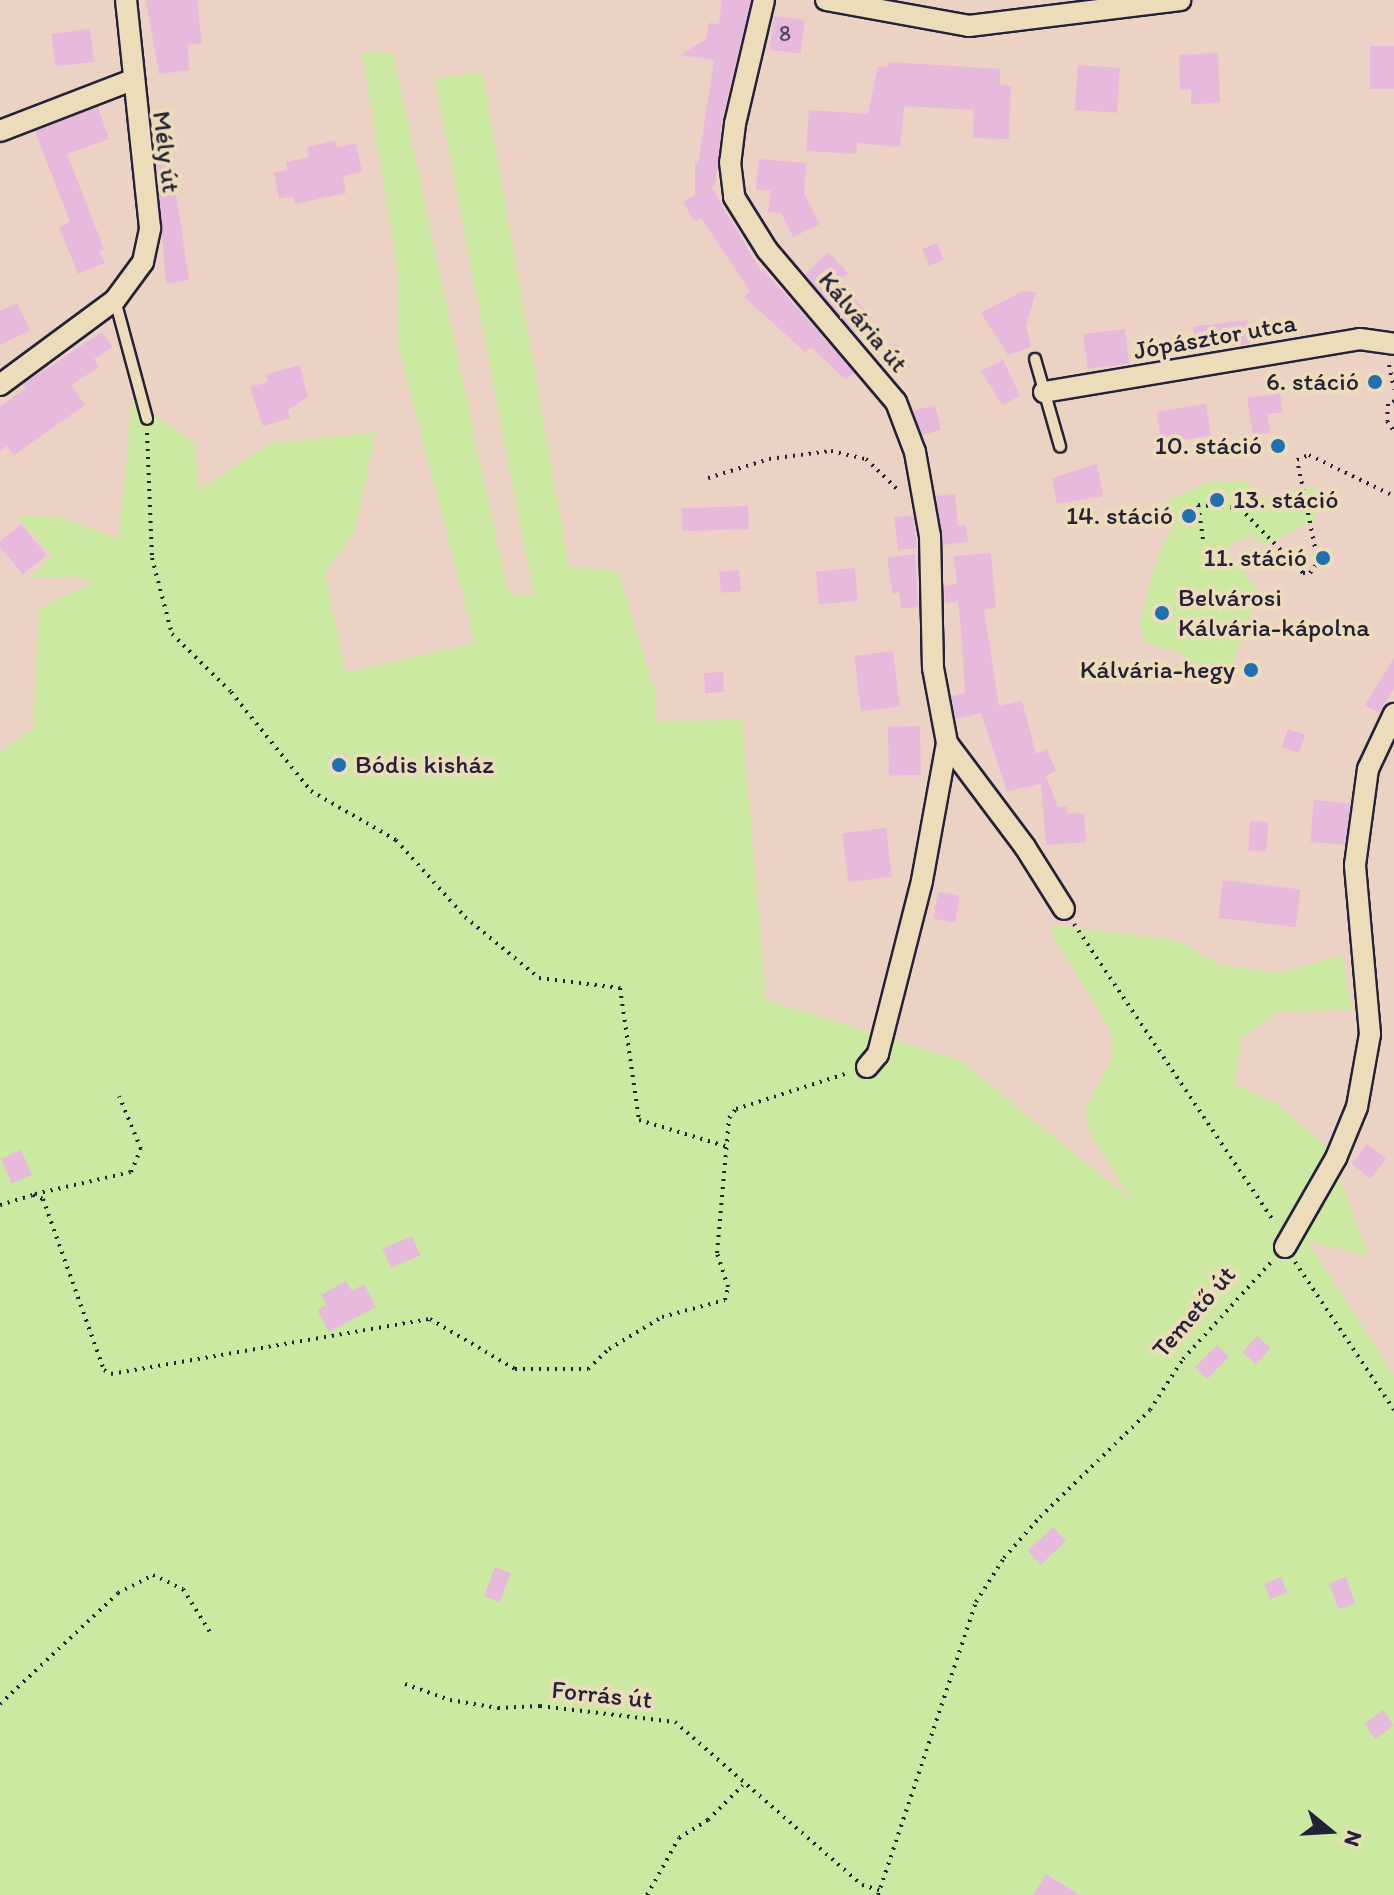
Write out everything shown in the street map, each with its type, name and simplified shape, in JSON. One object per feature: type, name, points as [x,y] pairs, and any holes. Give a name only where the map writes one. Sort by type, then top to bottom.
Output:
[{"type":"street","name":"Mély út","points":[[0,385],[115,300],[136,278],[150,228],[132,80],[126,0]]},
{"type":"street","name":"Kálvária út","points":[[764,0],[735,124],[730,162],[734,197],[767,250],[896,402],[915,452],[934,587],[933,668],[947,743],[922,881],[872,1061]]},
{"type":"street","points":[[826,0],[969,26],[1180,0]]},
{"type":"street","points":[[0,131],[132,80]]},
{"type":"street","name":"Jópásztor utca","points":[[1044,392],[1360,339],[1394,344]]},
{"type":"street","points":[[1285,1247],[1336,1158],[1357,1107],[1370,1034],[1355,865],[1368,769],[1394,714]]},
{"type":"street","name":"Kálvária út","points":[[947,743],[1025,847],[1064,909]]},
{"type":"lane","points":[[115,300],[147,419]]},
{"type":"lane","points":[[1035,359],[1060,446]]},
{"type":"path","points":[[1394,401],[1388,404],[1387,421],[1394,431]]},
{"type":"path","points":[[147,419],[152,558],[172,634],[231,692],[311,791],[396,840],[465,917],[539,978],[620,988],[639,1120],[726,1146]]},
{"type":"path","points":[[708,478],[769,459],[831,451],[866,459],[900,492],[923,495]]},
{"type":"path","points":[[1203,539],[1198,505],[1240,508],[1303,573],[1310,573],[1318,562],[1297,460],[1309,455],[1394,496]]},
{"type":"path","points":[[1064,909],[1156,1040],[1271,1216],[1285,1247],[1394,1410]]},
{"type":"path","points":[[33,1195],[43,1199],[104,1370],[111,1374],[430,1319],[515,1369],[588,1369],[609,1349],[662,1317],[725,1300],[728,1287],[717,1253],[729,1118],[736,1109],[872,1061]]},
{"type":"path","points":[[0,1205],[131,1172],[141,1149],[119,1096]]},
{"type":"path","name":"Temető út","points":[[879,1893],[948,1677],[976,1602],[1004,1558],[1150,1410],[1183,1359],[1285,1247]]},
{"type":"path","points":[[0,1704],[118,1593],[153,1575],[183,1589],[210,1632]]},
{"type":"path","name":"Forrás út","points":[[405,1684],[450,1700],[498,1708],[540,1706],[675,1722],[694,1733],[744,1785],[862,1885],[879,1893]]},
{"type":"path","points":[[647,1895],[679,1838],[708,1820],[744,1785]]},
{"type":"green space","points":[[362,51],[393,54],[508,593],[534,597],[435,79],[482,71],[569,567],[618,571],[656,695],[656,721],[742,720],[766,1000],[959,1060],[1132,1200],[1089,1132],[1085,1111],[1113,1056],[1111,1031],[1050,931],[1054,925],[1179,941],[1220,965],[1280,973],[1342,955],[1352,1010],[1280,1011],[1242,1037],[1234,1084],[1274,1102],[1328,1148],[1369,1256],[1307,1241],[1394,1375],[1394,1895],[0,1895],[0,753],[33,727],[39,609],[91,583],[83,578],[30,578],[53,556],[17,516],[60,517],[119,539],[132,400],[193,442],[199,489],[272,443],[376,432],[354,533],[325,572],[345,673],[475,643],[398,345],[398,272]]},
{"type":"green space","points":[[1209,482],[1247,482],[1274,507],[1292,487],[1317,488],[1316,519],[1264,546],[1252,534],[1224,549],[1259,592],[1225,683],[1181,653],[1145,643],[1140,624],[1155,564],[1171,528],[1162,503]]},
{"type":"building","points":[[146,0],[197,0],[202,43],[187,45],[190,70],[159,74]]},
{"type":"building","points":[[722,0],[751,0],[722,121],[715,186],[711,186],[762,273],[762,268],[854,372],[846,380],[811,347],[805,352],[744,297],[750,291],[701,218],[694,221],[683,202],[695,195],[695,160],[698,165],[714,60],[680,55],[706,39],[709,23],[719,24]]},
{"type":"building","points":[[774,16],[805,20],[801,54],[770,50]]},
{"type":"building","points":[[90,29],[94,62],[55,67],[51,34]]},
{"type":"building","points":[[1370,46],[1394,46],[1394,89],[1370,89]]},
{"type":"building","points":[[1218,53],[1220,103],[1191,104],[1191,89],[1180,90],[1179,55]]},
{"type":"building","points":[[889,62],[1000,69],[1000,85],[1011,86],[1009,139],[973,138],[974,110],[904,106],[900,147],[857,143],[856,154],[806,151],[809,110],[868,114],[878,66],[888,67]]},
{"type":"building","points":[[1078,65],[1120,68],[1117,113],[1075,110]]},
{"type":"building","points":[[98,107],[109,139],[67,154],[104,249],[99,251],[105,263],[78,274],[59,227],[70,222],[35,131]]},
{"type":"building","points":[[335,141],[336,147],[356,143],[362,172],[343,176],[346,193],[295,204],[293,196],[279,199],[274,173],[287,170],[286,162],[309,157],[307,147]]},
{"type":"building","points":[[759,159],[806,163],[804,193],[820,224],[793,237],[781,213],[768,212],[771,191],[756,189]]},
{"type":"building","points":[[171,161],[189,280],[166,284],[156,163]]},
{"type":"building","points":[[937,243],[944,260],[929,266],[922,249]]},
{"type":"building","points":[[828,252],[848,273],[841,280],[871,319],[854,333],[805,275]]},
{"type":"building","points":[[1023,291],[1036,292],[1026,326],[1031,347],[1008,355],[981,313]]},
{"type":"building","points":[[17,303],[30,330],[0,345],[0,311]]},
{"type":"building","points":[[1247,320],[1250,344],[1196,350],[1193,327]]},
{"type":"building","points":[[1125,329],[1129,364],[1088,369],[1083,334]]},
{"type":"building","points":[[102,332],[112,347],[94,359],[99,367],[71,385],[85,405],[14,455],[7,446],[0,452],[0,407],[26,388],[23,384]]},
{"type":"building","points":[[897,343],[910,367],[897,377],[881,355]]},
{"type":"building","points":[[1003,360],[1020,396],[1002,405],[981,371]]},
{"type":"building","points":[[300,365],[308,397],[288,410],[290,418],[263,426],[250,387],[268,382],[266,374]]},
{"type":"building","points":[[1280,393],[1283,412],[1267,414],[1270,433],[1253,435],[1247,398]]},
{"type":"building","points":[[1206,404],[1211,436],[1162,443],[1157,412]]},
{"type":"building","points":[[935,405],[941,430],[922,435],[913,411]]},
{"type":"building","points":[[1097,464],[1103,496],[1057,504],[1052,478]]},
{"type":"building","points":[[955,494],[958,526],[966,525],[968,542],[943,545],[936,496]]},
{"type":"building","points":[[748,506],[749,529],[683,531],[682,508]]},
{"type":"building","points":[[913,515],[917,548],[898,550],[894,517]]},
{"type":"building","points":[[21,524],[47,555],[23,575],[0,547],[0,542]]},
{"type":"building","points":[[991,553],[996,608],[984,610],[999,706],[1022,701],[1036,754],[1047,749],[1056,771],[1046,776],[1058,807],[1066,806],[1067,814],[1084,813],[1086,842],[1046,845],[1041,784],[1007,791],[981,713],[956,719],[951,696],[965,693],[962,640],[958,602],[945,603],[944,586],[957,584],[954,556]]},
{"type":"building","points":[[915,554],[918,607],[901,609],[899,592],[893,594],[887,558]]},
{"type":"building","points":[[855,568],[858,601],[819,604],[816,571]]},
{"type":"building","points":[[739,570],[741,591],[721,593],[719,572]]},
{"type":"building","points":[[893,651],[900,707],[861,711],[854,656]]},
{"type":"building","points":[[1394,658],[1394,689],[1379,713],[1365,705]]},
{"type":"building","points":[[723,672],[724,692],[705,693],[704,673]]},
{"type":"building","points":[[920,726],[921,775],[889,776],[888,727]]},
{"type":"building","points":[[1288,729],[1305,735],[1299,753],[1282,747]]},
{"type":"building","name":"Bódis kisház","points":[[347,754],[350,771],[331,774],[328,757]]},
{"type":"building","points":[[1314,800],[1350,803],[1346,845],[1310,842]]},
{"type":"building","points":[[1250,821],[1268,822],[1266,851],[1248,850]]},
{"type":"building","points":[[886,828],[892,877],[848,882],[842,833]]},
{"type":"building","points":[[1223,880],[1300,890],[1296,927],[1218,918]]},
{"type":"building","points":[[938,892],[960,896],[955,922],[933,919]]},
{"type":"building","points":[[1367,1144],[1386,1159],[1371,1178],[1352,1164]]},
{"type":"building","points":[[21,1150],[32,1175],[12,1184],[1,1159]]},
{"type":"building","points":[[412,1236],[420,1255],[391,1268],[383,1249]]},
{"type":"building","points":[[346,1281],[352,1291],[364,1284],[376,1307],[329,1332],[317,1310],[327,1305],[321,1295]]},
{"type":"building","points":[[1257,1336],[1271,1348],[1256,1364],[1243,1353]]},
{"type":"building","points":[[1217,1345],[1229,1357],[1207,1379],[1195,1367]]},
{"type":"building","points":[[1053,1527],[1066,1541],[1040,1565],[1027,1551]]},
{"type":"building","points":[[495,1567],[511,1573],[500,1602],[484,1596]]},
{"type":"building","points":[[1281,1577],[1287,1593],[1270,1599],[1264,1583]]},
{"type":"building","points":[[1346,1577],[1355,1603],[1338,1609],[1329,1583]]},
{"type":"building","points":[[1383,1710],[1394,1726],[1375,1739],[1364,1723]]},
{"type":"building","points":[[1046,1874],[1080,1895],[1033,1895]]},
{"type":"place","name":"6. stáció","points":[[1375,382]]},
{"type":"place","name":"10. stáció","points":[[1278,446]]},
{"type":"place","name":"13. stáció","points":[[1217,500]]},
{"type":"place","name":"14. stáció","points":[[1189,516]]},
{"type":"place","name":"11. stáció","points":[[1323,558]]},
{"type":"place","name":"Belvárosi Kálvária-kápolna","points":[[1162,613]]},
{"type":"place","name":"Kálvária-hegy","points":[[1251,670]]},
{"type":"place","name":"Bódis kisház","points":[[339,765]]}]
